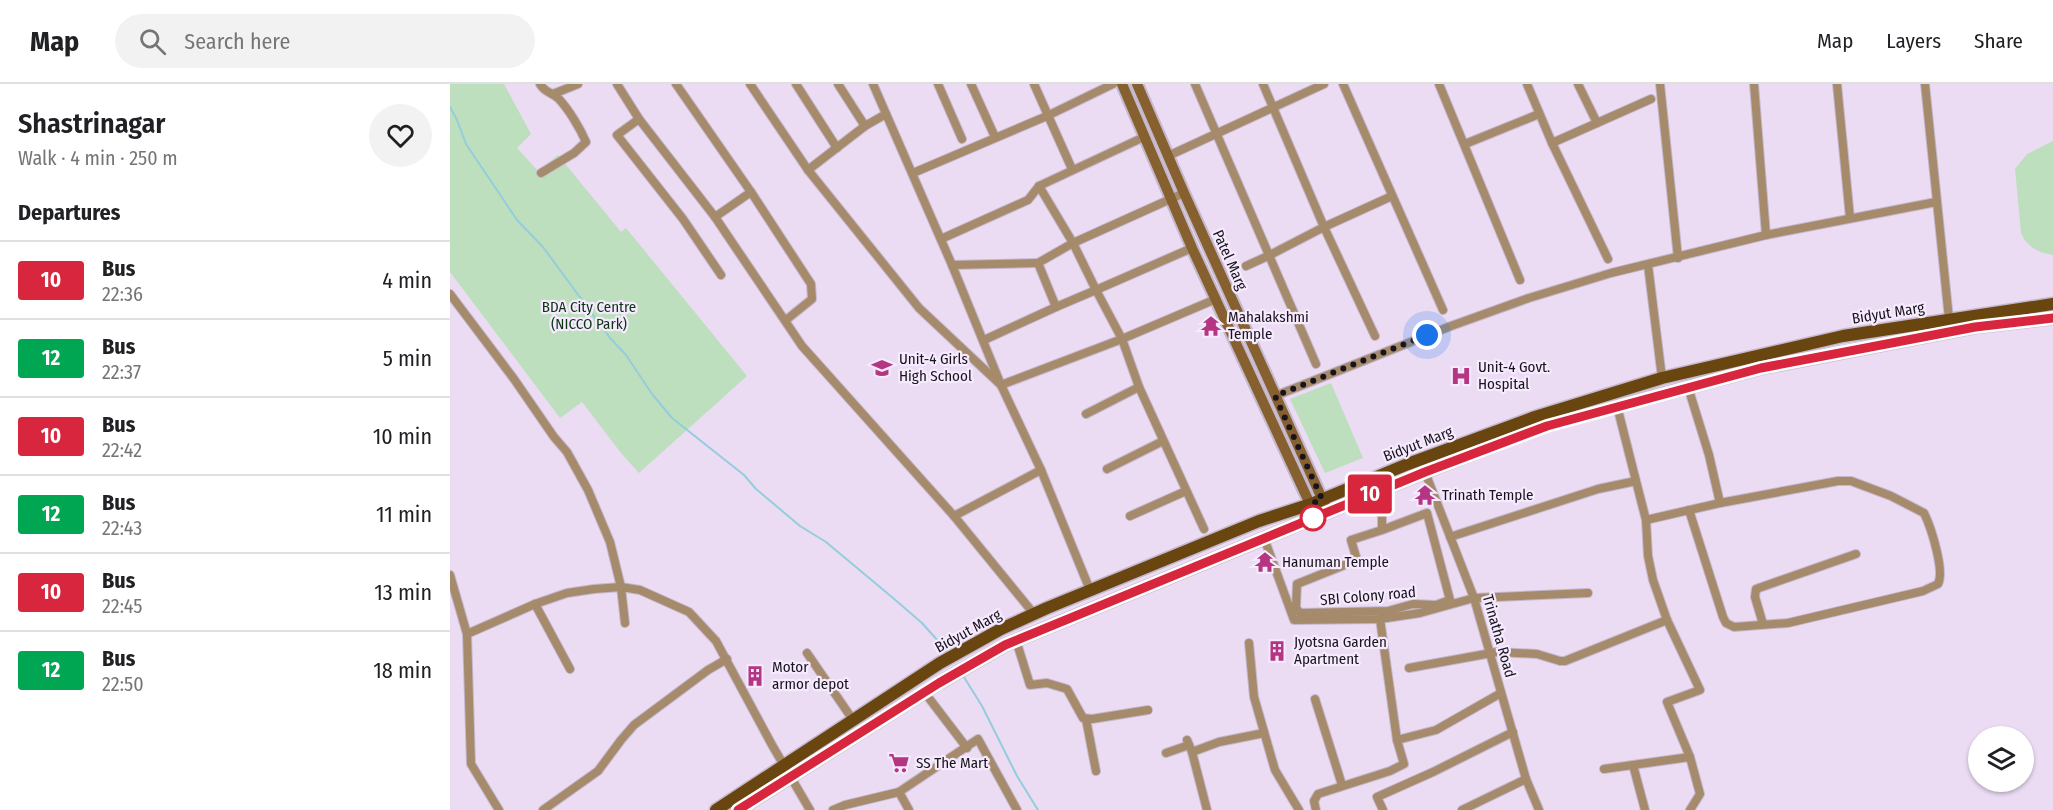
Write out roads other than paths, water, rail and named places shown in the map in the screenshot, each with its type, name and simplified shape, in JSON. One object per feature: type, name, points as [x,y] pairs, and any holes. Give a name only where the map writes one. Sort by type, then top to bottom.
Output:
[{"type":"main road","name":"Bidyut Marg","points":[[738,810],[853,720],[975,643],[1034,614],[1259,521],[1535,417],[1662,378],[1843,336],[2053,304]]},
{"type":"main road","name":"Bidyut Marg","points":[[716,810],[1016,640],[1375,492],[1547,426],[1761,368],[1975,327],[2053,318]]},
{"type":"main road","points":[[1843,336],[1846,351]]},
{"type":"street","points":[[540,84],[544,91],[553,94],[562,102],[586,142],[574,153],[541,173]]},
{"type":"street","points":[[553,94],[578,84]]},
{"type":"street","points":[[617,84],[639,119],[715,217],[802,346],[954,516],[1034,614]]},
{"type":"street","points":[[676,84],[751,192],[813,290],[812,299],[786,320]]},
{"type":"street","points":[[750,84],[807,170],[919,308],[1001,385]]},
{"type":"street","points":[[796,84],[837,148]]},
{"type":"street","points":[[838,84],[865,126]]},
{"type":"street","points":[[873,84],[952,264],[1001,385],[1041,470],[1090,591]]},
{"type":"street","points":[[938,84],[962,139]]},
{"type":"street","points":[[971,84],[995,137]]},
{"type":"street","points":[[1034,84],[1071,169]]},
{"type":"street","points":[[913,173],[1047,116],[1113,84]]},
{"type":"street","name":"Patel Marg","points":[[1122,84],[1192,248],[1322,514]]},
{"type":"street","name":"Patel Marg","points":[[1137,84],[1275,396],[1316,501]]},
{"type":"street","points":[[1195,84],[1316,364]]},
{"type":"street","points":[[1263,84],[1324,226],[1375,336]]},
{"type":"street","points":[[1168,156],[1218,134],[1312,86],[1324,84]]},
{"type":"street","points":[[1343,84],[1443,310]]},
{"type":"street","points":[[1439,84],[1466,144],[1520,279]]},
{"type":"street","points":[[1527,84],[1552,143],[1608,259]]},
{"type":"street","points":[[1578,84],[1597,123]]},
{"type":"street","points":[[1660,84],[1678,258]]},
{"type":"street","points":[[1754,84],[1766,235]]},
{"type":"street","points":[[1837,84],[1850,218]]},
{"type":"street","points":[[1925,84],[1949,319]]},
{"type":"street","points":[[1552,143],[1651,99]]},
{"type":"street","points":[[807,170],[865,126],[886,114]]},
{"type":"street","points":[[1466,144],[1539,114]]},
{"type":"street","points":[[639,119],[617,135],[683,219],[721,275]]},
{"type":"street","points":[[941,239],[1028,200],[1039,186],[1071,169],[1144,137]]},
{"type":"street","points":[[1039,186],[1073,243],[1122,339],[1139,387],[1204,529]]},
{"type":"street","points":[[715,217],[751,192]]},
{"type":"street","points":[[952,264],[1038,263],[1073,243],[1184,193]]},
{"type":"street","points":[[1246,266],[1324,226],[1392,196]]},
{"type":"street","points":[[1275,396],[1443,329],[1528,298],[1611,273],[1766,235],[1936,202]]},
{"type":"street","points":[[984,340],[1192,248]]},
{"type":"street","points":[[1038,263],[1056,307]]},
{"type":"street","points":[[1648,265],[1662,378]]},
{"type":"street","points":[[450,294],[578,470],[610,542],[621,587],[625,623]]},
{"type":"street","points":[[1001,385],[1122,339],[1216,299]]},
{"type":"street","points":[[1086,414],[1139,387]]},
{"type":"street","points":[[1688,387],[1709,455],[1720,503]]},
{"type":"street","points":[[1617,406],[1646,520],[1649,566],[1667,620],[1700,690],[1667,702],[1690,757],[1700,794],[1690,810]]},
{"type":"street","points":[[1107,469],[1163,441]]},
{"type":"street","points":[[954,516],[1041,470]]},
{"type":"street","name":"Trinatha Road","points":[[1425,472],[1474,598],[1526,779],[1539,810]]},
{"type":"street","points":[[1450,537],[1598,489],[1636,481]]},
{"type":"street","points":[[1646,520],[1689,510],[1720,503],[1838,481],[1851,481],[1921,511],[1927,519],[1941,578],[1938,584],[1923,591],[1788,623],[1734,627],[1726,622],[1689,510]]},
{"type":"street","points":[[1130,516],[1186,491]]},
{"type":"street","points":[[1375,492],[1382,517],[1382,530]]},
{"type":"street","name":"SBI Colony road","points":[[1427,513],[1450,600],[1436,605],[1413,604],[1388,611],[1300,613],[1296,608],[1297,584],[1357,560],[1351,540],[1382,530],[1427,513]]},
{"type":"street","points":[[1264,538],[1294,620],[1380,619],[1420,613],[1474,598],[1588,593]]},
{"type":"street","points":[[1763,624],[1755,597],[1756,589],[1856,554]]},
{"type":"street","points":[[450,575],[466,634],[471,764],[499,810]]},
{"type":"street","points":[[466,634],[535,604],[567,593],[621,587],[640,590],[689,612],[716,641],[810,810]]},
{"type":"street","points":[[535,604],[570,669]]},
{"type":"street","points":[[1316,810],[1315,796],[1342,785],[1390,771],[1404,764],[1397,740],[1380,619]]},
{"type":"street","points":[[1409,668],[1490,653],[1537,654],[1565,661],[1667,620]]},
{"type":"street","points":[[1016,640],[1030,685],[1047,683],[1067,689],[1081,716],[1086,719],[1148,710]]},
{"type":"street","points":[[1249,643],[1254,697],[1275,770],[1299,810]]},
{"type":"street","points":[[807,653],[853,720]]},
{"type":"street","points":[[543,810],[598,771],[634,725],[708,670],[727,659]]},
{"type":"street","points":[[924,693],[967,748]]},
{"type":"street","points":[[1397,740],[1436,730],[1501,693]]},
{"type":"street","points":[[1315,699],[1342,785]]},
{"type":"street","points":[[1086,719],[1096,771]]},
{"type":"street","points":[[1383,810],[1377,797],[1513,732]]},
{"type":"street","points":[[1166,753],[1189,746],[1264,733]]},
{"type":"street","points":[[833,810],[899,792],[978,739],[1017,810]]},
{"type":"street","points":[[1189,746],[1207,810]]},
{"type":"street","points":[[1604,769],[1690,757]]},
{"type":"street","points":[[1633,765],[1645,810]]},
{"type":"street","points":[[1462,810],[1526,779]]},
{"type":"street","points":[[899,792],[909,810]]},
{"type":"waterway","points":[[450,107],[466,144],[517,220],[543,247],[672,418],[744,475],[756,489],[800,526],[826,542],[893,598],[922,623],[947,651]]},
{"type":"waterway","points":[[962,674],[982,706],[1017,776],[1038,810]]},
{"type":"place","name":"Mahalakshmi Temple","points":[[1211,326]]},
{"type":"place","name":"Unit-4 Girls High School","points":[[882,368]]},
{"type":"place","name":"Unit-4 Govt. Hospital","points":[[1461,376]]},
{"type":"place","name":"Trinath Temple","points":[[1425,495]]},
{"type":"place","name":"Hanuman Temple","points":[[1265,562]]},
{"type":"place","name":"Jyotsna Garden Apartment","points":[[1277,651]]},
{"type":"place","name":"Motor armor depot","points":[[755,676]]},
{"type":"place","name":"SS The Mart","points":[[899,763]]},
{"type":"park label","name":"BDA City Centre (NICCO Park)","points":[[589,316]]}]
